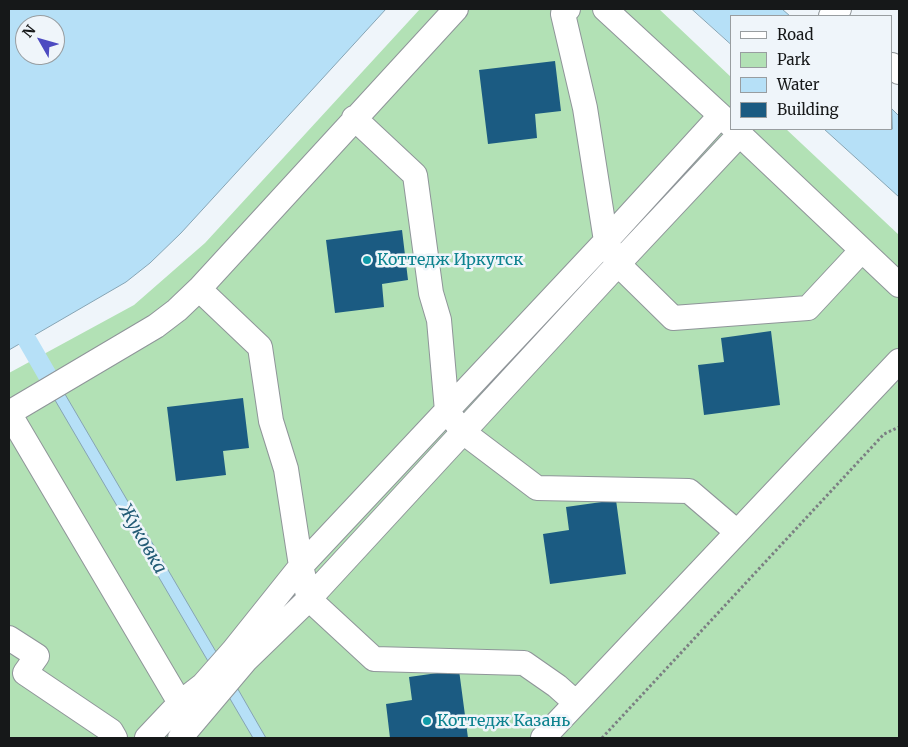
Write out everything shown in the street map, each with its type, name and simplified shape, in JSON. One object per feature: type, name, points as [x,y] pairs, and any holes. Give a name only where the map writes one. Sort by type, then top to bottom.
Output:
[{"type":"lane","points":[[189,734],[180,703],[9,413],[156,326],[177,310],[199,289],[456,9]]},
{"type":"lane","points":[[568,9],[563,14],[585,108],[606,242],[618,264],[673,318],[808,308],[862,250]]},
{"type":"lane","points":[[605,9],[730,124]]},
{"type":"lane","points":[[354,118],[415,175],[431,293],[439,320],[447,411],[463,432],[537,488],[689,491],[737,532]]},
{"type":"lane","points":[[189,734],[207,692],[239,656],[301,566],[606,242],[730,126]]},
{"type":"lane","points":[[239,656],[310,599],[618,264],[730,126]]},
{"type":"lane","points":[[736,130],[899,285]]},
{"type":"lane","points":[[199,289],[260,347],[271,421],[286,469],[301,566],[310,599],[374,659],[524,663],[557,686],[576,703]]},
{"type":"lane","points":[[543,738],[899,361]]},
{"type":"lane","points":[[9,638],[37,656],[25,673],[111,732],[114,738]]},
{"type":"lane","points":[[147,738],[180,703],[207,692]]},
{"type":"path","points":[[602,738],[884,434],[899,427]]},
{"type":"green space","points":[[420,9],[659,9],[730,76],[730,130],[787,130],[899,235],[899,738],[9,738],[9,373],[134,305],[205,243]]},
{"type":"water","points":[[9,9],[386,9],[181,233],[150,263],[126,282],[9,350]]},
{"type":"water","points":[[692,9],[782,9],[789,15],[730,15],[730,43]]},
{"type":"water","points":[[893,110],[899,116],[899,197],[825,130],[893,130]]},
{"type":"water","points":[[45,360],[266,738],[253,738],[35,366]]},
{"type":"building","points":[[555,61],[561,111],[535,114],[537,138],[488,144],[479,70]]},
{"type":"building","name":"Коттедж Иркутск","points":[[402,230],[408,280],[382,284],[384,307],[335,313],[326,240]]},
{"type":"building","points":[[771,331],[780,405],[704,415],[698,365],[724,362],[721,338]]},
{"type":"building","points":[[243,398],[249,448],[223,451],[226,475],[176,481],[167,407]]},
{"type":"building","points":[[616,500],[626,574],[550,584],[543,534],[569,530],[566,507]]},
{"type":"building","name":"Коттедж Казань","points":[[459,670],[468,738],[390,738],[386,704],[412,700],[409,677]]},
{"type":"waterway","name":"Жуковка","points":[[27,340],[53,385]]},
{"type":"place","name":"Коттедж Иркутск","points":[[367,260]]},
{"type":"place","name":"Коттедж Казань","points":[[427,721]]}]
